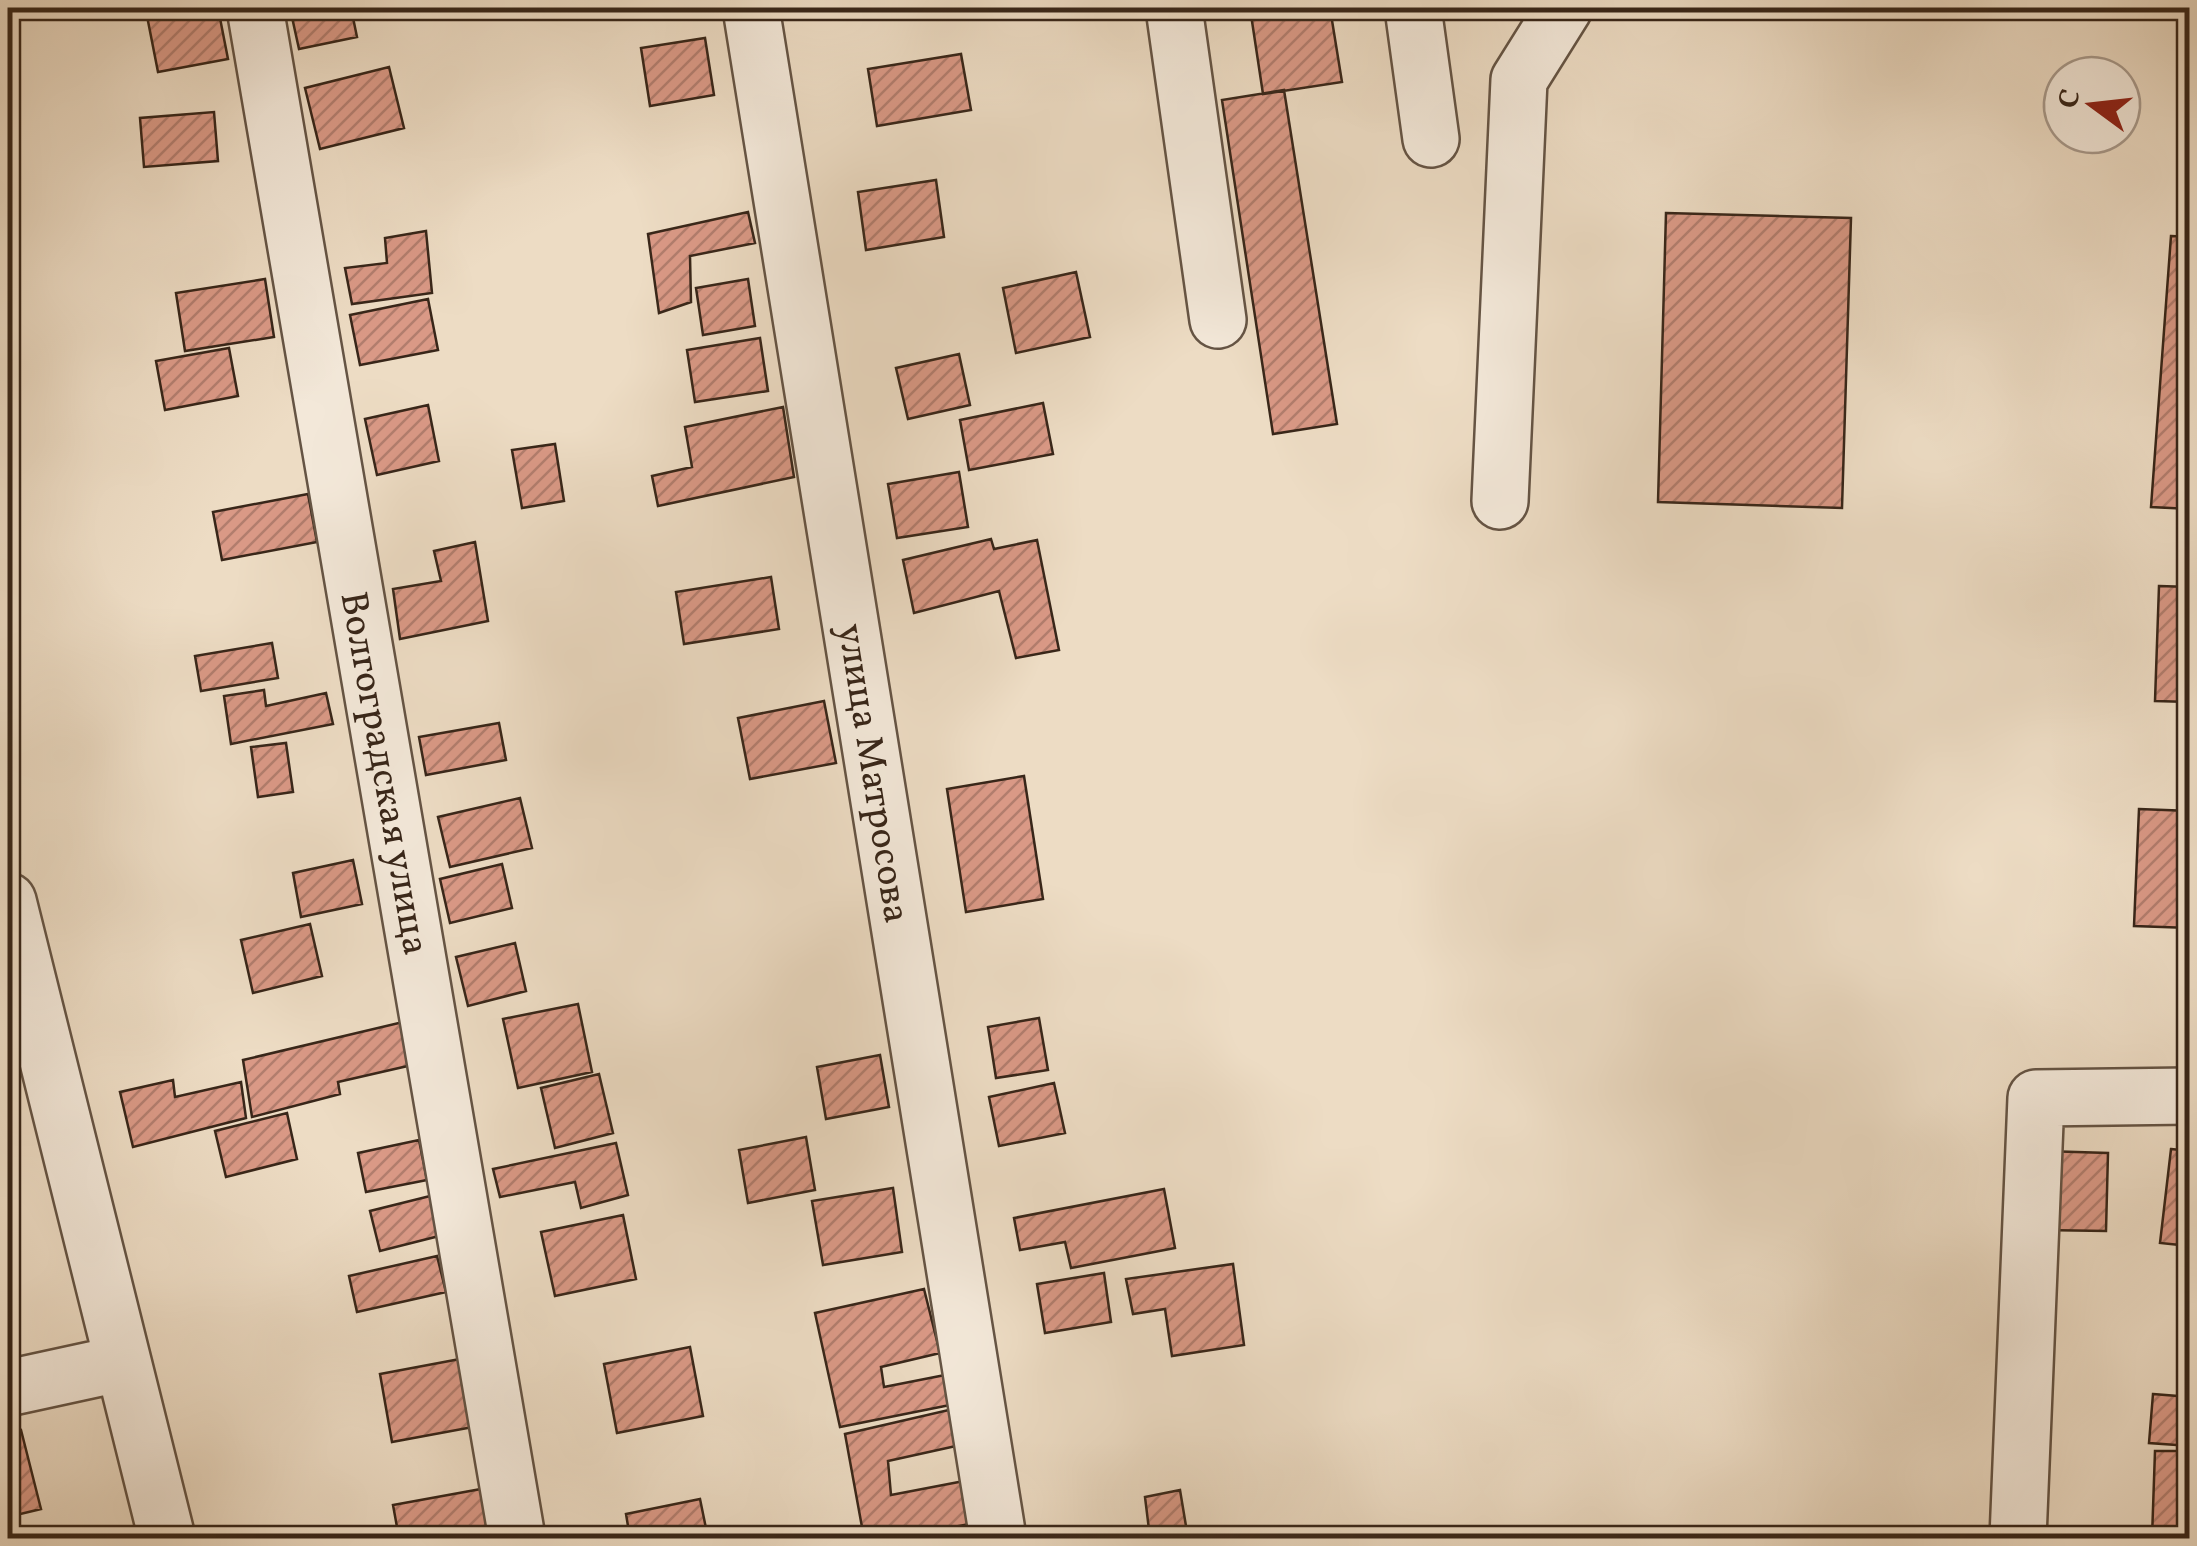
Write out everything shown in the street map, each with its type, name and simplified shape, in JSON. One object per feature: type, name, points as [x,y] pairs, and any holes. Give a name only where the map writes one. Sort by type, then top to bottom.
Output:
[{"type":"street","name":"Волгоградская улица","points":[[255,8],[518,1538]]},
{"type":"street","name":"улица Матросова","points":[[752,8],[998,1538]]},
{"type":"street","points":[[1174,8],[1218,320]]},
{"type":"street","points":[[1413,8],[1431,139]]},
{"type":"street","points":[[1500,501],[1519,80],[1564,8]]},
{"type":"street","points":[[8,901],[14,958],[124,1363],[167,1538]]},
{"type":"street","points":[[2018,1538],[2036,1098],[2190,1096]]},
{"type":"street","points":[[8,1388],[124,1363]]},
{"type":"building","points":[[218,8],[228,59],[158,72],[147,16]]},
{"type":"building","points":[[290,8],[351,8],[357,37],[299,49]]},
{"type":"building","points":[[1250,8],[1330,8],[1342,82],[1263,94]]},
{"type":"building","points":[[705,38],[714,95],[650,106],[641,48]]},
{"type":"building","points":[[961,54],[971,110],[877,126],[868,69]]},
{"type":"building","points":[[389,67],[404,128],[320,149],[305,88]]},
{"type":"building","points":[[1284,90],[1337,424],[1273,434],[1222,100]]},
{"type":"building","points":[[214,112],[218,161],[144,167],[140,118]]},
{"type":"building","points":[[936,180],[944,237],[866,250],[858,192]]},
{"type":"building","points":[[748,212],[755,243],[690,256],[691,302],[659,313],[648,234]]},
{"type":"building","points":[[1666,213],[1851,218],[1842,508],[1658,502]]},
{"type":"building","points":[[426,231],[432,293],[352,304],[345,268],[387,263],[385,238]]},
{"type":"building","points":[[2171,236],[2190,237],[2190,509],[2151,507]]},
{"type":"building","points":[[1076,272],[1090,337],[1016,353],[1003,288]]},
{"type":"building","points":[[265,279],[274,337],[185,351],[176,293]]},
{"type":"building","points":[[748,279],[755,326],[703,335],[696,288]]},
{"type":"building","points":[[428,299],[438,350],[360,365],[350,315]]},
{"type":"building","points":[[760,338],[768,391],[695,402],[687,350]]},
{"type":"building","points":[[229,348],[238,396],[165,410],[156,361]]},
{"type":"building","points":[[959,354],[970,405],[908,419],[896,368]]},
{"type":"building","points":[[1043,403],[1053,454],[969,470],[960,420]]},
{"type":"building","points":[[428,405],[439,461],[377,475],[365,419]]},
{"type":"building","points":[[783,407],[794,477],[658,506],[652,476],[692,467],[685,427]]},
{"type":"building","points":[[555,444],[564,501],[522,508],[512,450]]},
{"type":"building","points":[[959,472],[968,527],[897,538],[888,484]]},
{"type":"building","points":[[308,494],[317,542],[222,560],[213,512]]},
{"type":"building","points":[[991,539],[994,549],[1037,540],[1059,650],[1016,658],[999,591],[914,613],[903,560]]},
{"type":"building","points":[[475,542],[488,621],[400,639],[393,589],[441,581],[434,551]]},
{"type":"building","points":[[771,577],[779,629],[684,644],[676,592]]},
{"type":"building","points":[[2159,586],[2190,587],[2190,702],[2155,701]]},
{"type":"building","points":[[272,643],[278,678],[201,691],[195,656]]},
{"type":"building","points":[[264,690],[266,706],[326,693],[333,724],[231,744],[224,696]]},
{"type":"building","points":[[824,701],[836,763],[750,779],[738,718]]},
{"type":"building","points":[[499,723],[506,760],[426,775],[419,737]]},
{"type":"building","points":[[286,743],[293,792],[258,797],[251,747]]},
{"type":"building","points":[[1024,776],[1043,899],[966,912],[947,789]]},
{"type":"building","points":[[520,798],[532,848],[450,867],[438,817]]},
{"type":"building","points":[[2139,809],[2190,811],[2190,928],[2134,926]]},
{"type":"building","points":[[353,860],[362,904],[301,917],[293,873]]},
{"type":"building","points":[[502,864],[512,908],[450,923],[440,879]]},
{"type":"building","points":[[310,924],[322,976],[253,993],[241,940]]},
{"type":"building","points":[[515,943],[526,991],[468,1006],[456,957]]},
{"type":"building","points":[[578,1004],[592,1072],[518,1088],[503,1019]]},
{"type":"building","points":[[1039,1018],[1048,1070],[996,1078],[988,1027]]},
{"type":"building","points":[[403,1022],[412,1065],[338,1082],[340,1094],[252,1117],[243,1060]]},
{"type":"building","points":[[880,1055],[889,1107],[826,1119],[817,1067]]},
{"type":"building","points":[[599,1074],[613,1133],[555,1148],[541,1088]]},
{"type":"building","points":[[173,1080],[175,1097],[241,1082],[246,1118],[133,1147],[120,1092]]},
{"type":"building","points":[[1054,1083],[1065,1133],[999,1146],[989,1097]]},
{"type":"building","points":[[287,1113],[297,1159],[226,1177],[215,1131]]},
{"type":"building","points":[[806,1137],[815,1190],[748,1203],[739,1150]]},
{"type":"building","points":[[419,1140],[427,1180],[366,1192],[358,1153]]},
{"type":"building","points":[[616,1143],[628,1195],[581,1208],[575,1182],[500,1197],[493,1169]]},
{"type":"building","points":[[2171,1149],[2190,1151],[2190,1246],[2160,1243]]},
{"type":"building","points":[[2044,1151],[2108,1153],[2106,1231],[2042,1230]]},
{"type":"building","points":[[893,1188],[902,1252],[823,1265],[812,1201]]},
{"type":"building","points":[[1164,1189],[1175,1248],[1071,1268],[1065,1242],[1020,1250],[1014,1218]]},
{"type":"building","points":[[434,1195],[443,1235],[380,1251],[370,1211]]},
{"type":"building","points":[[623,1215],[636,1279],[555,1296],[541,1232]]},
{"type":"building","points":[[437,1256],[446,1292],[357,1312],[349,1276]]},
{"type":"building","points":[[1233,1264],[1244,1345],[1172,1356],[1165,1309],[1133,1314],[1126,1279]]},
{"type":"building","points":[[1104,1273],[1111,1322],[1045,1333],[1037,1284]]},
{"type":"building","points":[[924,1289],[940,1353],[881,1367],[884,1387],[945,1375],[950,1405],[840,1427],[815,1313]]},
{"type":"building","points":[[690,1347],[703,1416],[617,1433],[604,1364]]},
{"type":"building","points":[[460,1359],[473,1427],[392,1442],[380,1374]]},
{"type":"building","points":[[2153,1394],[2190,1397],[2190,1446],[2149,1443]]},
{"type":"building","points":[[953,1409],[956,1446],[888,1461],[891,1495],[964,1481],[970,1524],[892,1538],[864,1538],[845,1434]]},
{"type":"building","points":[[21,1430],[41,1509],[8,1517],[8,1434]]},
{"type":"building","points":[[2155,1451],[2189,1451],[2190,1538],[2152,1538]]},
{"type":"building","points":[[481,1489],[488,1529],[440,1538],[399,1538],[393,1505]]},
{"type":"building","points":[[1180,1490],[1188,1538],[1150,1538],[1145,1497]]},
{"type":"building","points":[[700,1499],[708,1538],[630,1538],[626,1514]]},
{"type":"building","points":[[964,1533],[965,1538],[932,1538]]}]
